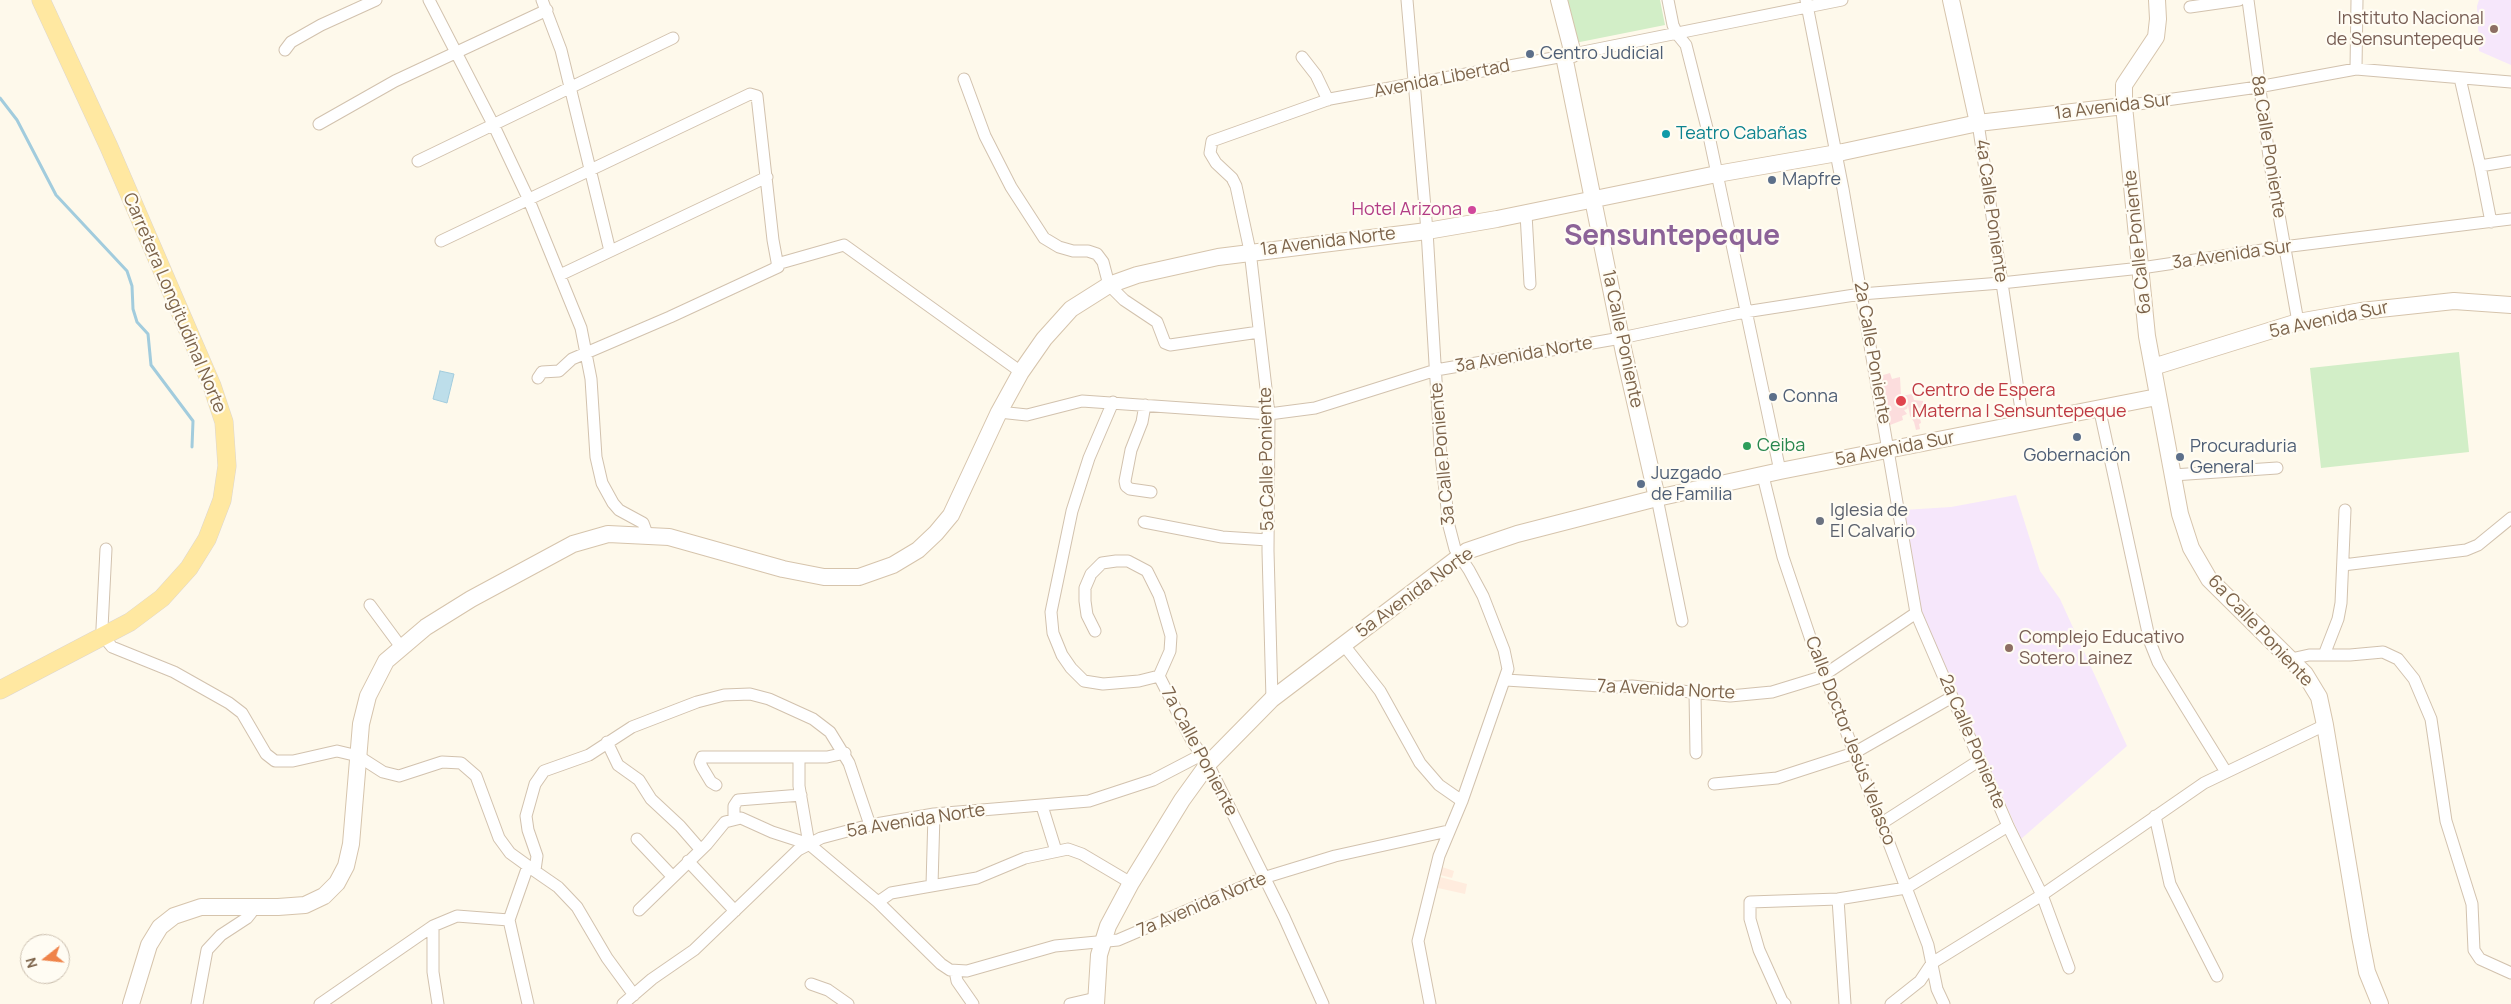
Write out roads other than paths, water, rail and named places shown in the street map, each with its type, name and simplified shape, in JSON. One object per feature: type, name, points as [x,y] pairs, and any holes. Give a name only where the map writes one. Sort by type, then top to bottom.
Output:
[{"type":"main road","name":"Carretera Longitudinal Norte","points":[[0,690],[130,622],[162,598],[198,555],[214,525],[222,500],[227,466],[226,436],[219,403],[205,367],[109,147],[41,0]]},
{"type":"street","points":[[285,50],[291,42],[321,25],[376,0]]},
{"type":"street","points":[[429,0],[458,53],[528,198],[580,328],[587,353],[596,457],[602,483],[619,510],[642,523],[646,534]]},
{"type":"street","name":"3a Calle Poniente","points":[[1407,0],[1427,231],[1449,526],[1454,549],[1469,570],[1494,624],[1507,659],[1506,680],[1462,801],[1439,856],[1418,941],[1430,1004]]},
{"type":"street","name":"1a Calle Poniente","points":[[1559,0],[1594,201],[1621,338],[1658,498],[1682,621]]},
{"type":"street","points":[[1668,0],[1677,34],[1686,45],[1717,174],[1744,312],[1780,472]]},
{"type":"street","name":"Avenida Libertad","points":[[1212,141],[1328,100],[1677,34],[1807,4],[1842,0]]},
{"type":"street","name":"4a Calle Poniente","points":[[1951,0],[1978,123],[2023,423]]},
{"type":"street","name":"6a Calle Poniente","points":[[2157,0],[2156,38],[2124,85],[2124,106],[2147,336],[2184,532],[2209,579],[2291,659],[2313,686],[2321,704],[2367,972],[2380,1004]]},
{"type":"street","points":[[2190,7],[2239,0]]},
{"type":"street","name":"8a Calle Poniente","points":[[2248,0],[2258,87],[2283,247],[2298,322]]},
{"type":"street","points":[[2356,69],[2357,0]]},
{"type":"street","name":"2a Calle Poniente","points":[[1807,4],[1822,73],[1834,154],[1843,189],[1916,612],[2008,826],[2042,894],[2069,968]]},
{"type":"street","points":[[319,124],[395,80],[458,53],[545,5],[571,88],[610,251]]},
{"type":"street","points":[[418,161],[673,38]]},
{"type":"street","points":[[1302,57],[1316,75],[1328,100]]},
{"type":"street","name":"1a Avenida Sur","points":[[1717,174],[1834,154],[1978,123],[2124,106],[2258,87],[2356,69],[2511,82]]},
{"type":"street","points":[[2460,78],[2491,222]]},
{"type":"street","points":[[964,79],[985,136],[1011,187],[1044,238],[1059,247],[1097,254],[1103,262],[1109,285],[1124,300],[1157,322],[1165,343],[1170,345],[1260,332]]},
{"type":"street","points":[[441,241],[528,198],[752,94],[757,96],[778,267],[572,359],[559,371],[542,372],[538,378]]},
{"type":"street","name":"5a Calle Poniente","points":[[1212,141],[1210,153],[1216,163],[1232,178],[1236,186],[1250,251],[1269,414],[1268,540],[1272,698]]},
{"type":"street","points":[[2480,166],[2511,161]]},
{"type":"street","name":"1a Avenida Norte","points":[[130,1004],[149,945],[167,921],[183,911],[201,906],[305,904],[324,896],[337,883],[346,866],[351,844],[361,724],[368,696],[386,661],[448,611],[573,544],[608,534],[646,534],[690,541],[775,567],[811,575],[848,578],[879,571],[918,550],[944,525],[957,504],[999,412],[1021,372],[1044,339],[1071,309],[1109,285],[1137,275],[1250,251],[1427,231],[1594,201],[1717,174]]},
{"type":"street","points":[[560,275],[767,177]]},
{"type":"street","points":[[1526,214],[1530,284]]},
{"type":"street","name":"3a Avenida Sur","points":[[1744,312],[1861,294],[2001,283],[2141,268],[2283,247],[2511,219]]},
{"type":"street","points":[[778,264],[844,245],[1021,372]]},
{"type":"street","name":"5a Avenida Sur","points":[[2152,367],[2298,322],[2411,304],[2454,301],[2511,305]]},
{"type":"street","name":"3a Avenida Norte","points":[[1114,402],[1269,414],[1315,408],[1436,370],[1621,338],[1744,312]]},
{"type":"street","name":"5a Avenida Sur","points":[[1780,472],[2099,407],[2157,397]]},
{"type":"street","points":[[999,412],[1027,415],[1082,400],[1114,402]]},
{"type":"street","name":"7a Calle Poniente","points":[[1114,402],[1089,458],[1072,511],[1051,612],[1053,632],[1062,654],[1071,668],[1084,681],[1103,684],[1139,681],[1159,676],[1284,917],[1323,1004]]},
{"type":"street","points":[[1145,405],[1142,422],[1131,450],[1126,486],[1130,489],[1152,492]]},
{"type":"street","points":[[2099,407],[2150,642],[2158,662],[2226,772]]},
{"type":"street","points":[[2173,475],[2277,468]]},
{"type":"street","name":"5a Avenida Norte","points":[[622,1004],[694,950],[782,864],[809,844],[836,834],[870,825],[934,814],[1042,806],[1110,796],[1153,780],[1204,760],[1272,698],[1467,551],[1517,534],[1658,498],[1780,472]]},
{"type":"street","name":"Calle Doctor Jesús Velasco","points":[[1763,476],[1783,557],[1824,676],[1928,945],[1937,989],[1944,1004]]},
{"type":"street","points":[[2324,655],[2338,618],[2343,565],[2344,510]]},
{"type":"street","points":[[2343,565],[2466,550],[2478,545],[2511,518]]},
{"type":"street","points":[[1144,522],[1222,538],[1268,540]]},
{"type":"street","points":[[106,549],[103,636],[112,646],[174,672],[229,703],[242,713],[270,759],[280,762],[293,761],[337,751],[358,756],[383,772],[399,776],[442,762],[456,761],[468,767],[476,776],[484,791],[500,838],[510,853],[558,887],[577,906],[607,958],[634,995]]},
{"type":"street","points":[[1095,631],[1087,615],[1085,601],[1085,588],[1091,574],[1102,563],[1116,560],[1128,561],[1147,571],[1160,595],[1171,636],[1170,651],[1159,676]]},
{"type":"street","points":[[370,605],[401,647]]},
{"type":"street","name":"7a Avenida Norte","points":[[1506,680],[1617,687],[1632,686],[1730,696],[1772,692],[1824,676],[1916,612]]},
{"type":"street","points":[[1343,644],[1380,691],[1420,763],[1439,785],[1462,801]]},
{"type":"street","points":[[2291,659],[2309,655],[2383,652],[2398,660],[2414,679],[2431,719],[2446,821],[2472,904],[2474,950],[2480,959],[2511,973]]},
{"type":"street","points":[[1695,693],[1696,753]]},
{"type":"street","points":[[528,1004],[509,920],[537,856],[528,830],[526,816],[535,784],[544,772],[589,755],[632,727],[697,702],[743,694],[770,699],[813,720],[830,732],[845,753],[870,825]]},
{"type":"street","points":[[1714,784],[1777,778],[1854,753],[1952,697]]},
{"type":"street","points":[[1891,1004],[1920,981],[1932,963],[2042,894],[2204,783],[2325,725]]},
{"type":"street","points":[[608,742],[618,765],[639,780],[651,798],[680,826],[700,849]]},
{"type":"street","points":[[716,785],[711,782],[702,767],[702,757],[758,756],[799,758],[827,757],[845,753]]},
{"type":"street","points":[[799,758],[800,795],[809,844]]},
{"type":"street","points":[[1070,1004],[1096,1001],[1102,943],[1108,926],[1131,883],[1204,760]]},
{"type":"street","points":[[1882,823],[1980,760]]},
{"type":"street","points":[[734,818],[734,806],[738,800],[800,795]]},
{"type":"street","points":[[1042,806],[1056,851]]},
{"type":"street","points":[[932,885],[934,814]]},
{"type":"street","points":[[2155,816],[2170,884],[2217,976]]},
{"type":"street","points":[[639,910],[725,822],[734,818],[741,818],[772,832],[809,844],[878,902],[941,964],[955,971],[957,981],[972,1003]]},
{"type":"street","points":[[1785,1004],[1759,950],[1750,919],[1750,902],[1838,899],[1906,888],[2008,826]]},
{"type":"street","name":"7a Avenida Norte","points":[[955,971],[977,969],[1055,946],[1118,940],[1263,878],[1334,856],[1448,831]]},
{"type":"street","points":[[637,839],[672,876]]},
{"type":"street","points":[[878,902],[891,894],[977,878],[1025,858],[1056,851],[1073,850],[1131,883]]},
{"type":"street","points":[[688,861],[734,911]]},
{"type":"street","points":[[1838,899],[1845,1004]]},
{"type":"street","points":[[197,1004],[207,950],[221,935],[247,918],[251,913],[252,906]]},
{"type":"street","points":[[320,1004],[433,926],[457,916],[509,920]]},
{"type":"street","points":[[433,926],[433,972],[438,1004]]},
{"type":"street","points":[[811,984],[828,990],[848,1004]]},
{"type":"water","points":[[440,371],[454,374],[447,403],[433,399]]},
{"type":"waterway","points":[[0,98],[17,120],[56,195],[127,271],[132,286],[133,309],[137,322],[148,334],[151,365],[193,421],[192,447]]},
{"type":"place","name":"Instituto Nacional de Sensuntepeque","points":[[2494,29]]},
{"type":"place","name":"Centro Judicial","points":[[1530,54]]},
{"type":"place","name":"Teatro Cabañas","points":[[1666,134]]},
{"type":"place","name":"Mapfre","points":[[1772,180]]},
{"type":"place","name":"Hotel Arizona","points":[[1472,210]]},
{"type":"place","name":"Conna","points":[[1773,397]]},
{"type":"place","name":"Centro de Espera Materna | Sensuntepeque","points":[[1901,401]]},
{"type":"place","name":"Gobernación","points":[[2077,437]]},
{"type":"place","name":"Ceiba","points":[[1747,446]]},
{"type":"place","name":"Procuraduria General","points":[[2180,457]]},
{"type":"place","name":"Juzgado de Familia","points":[[1641,484]]},
{"type":"place","name":"Iglesia de El Calvario","points":[[1820,521]]},
{"type":"place","name":"Complejo Educativo Sotero Lainez","points":[[2009,648]]},
{"type":"district","name":"Sensuntepeque","points":[[1672,237]]}]
